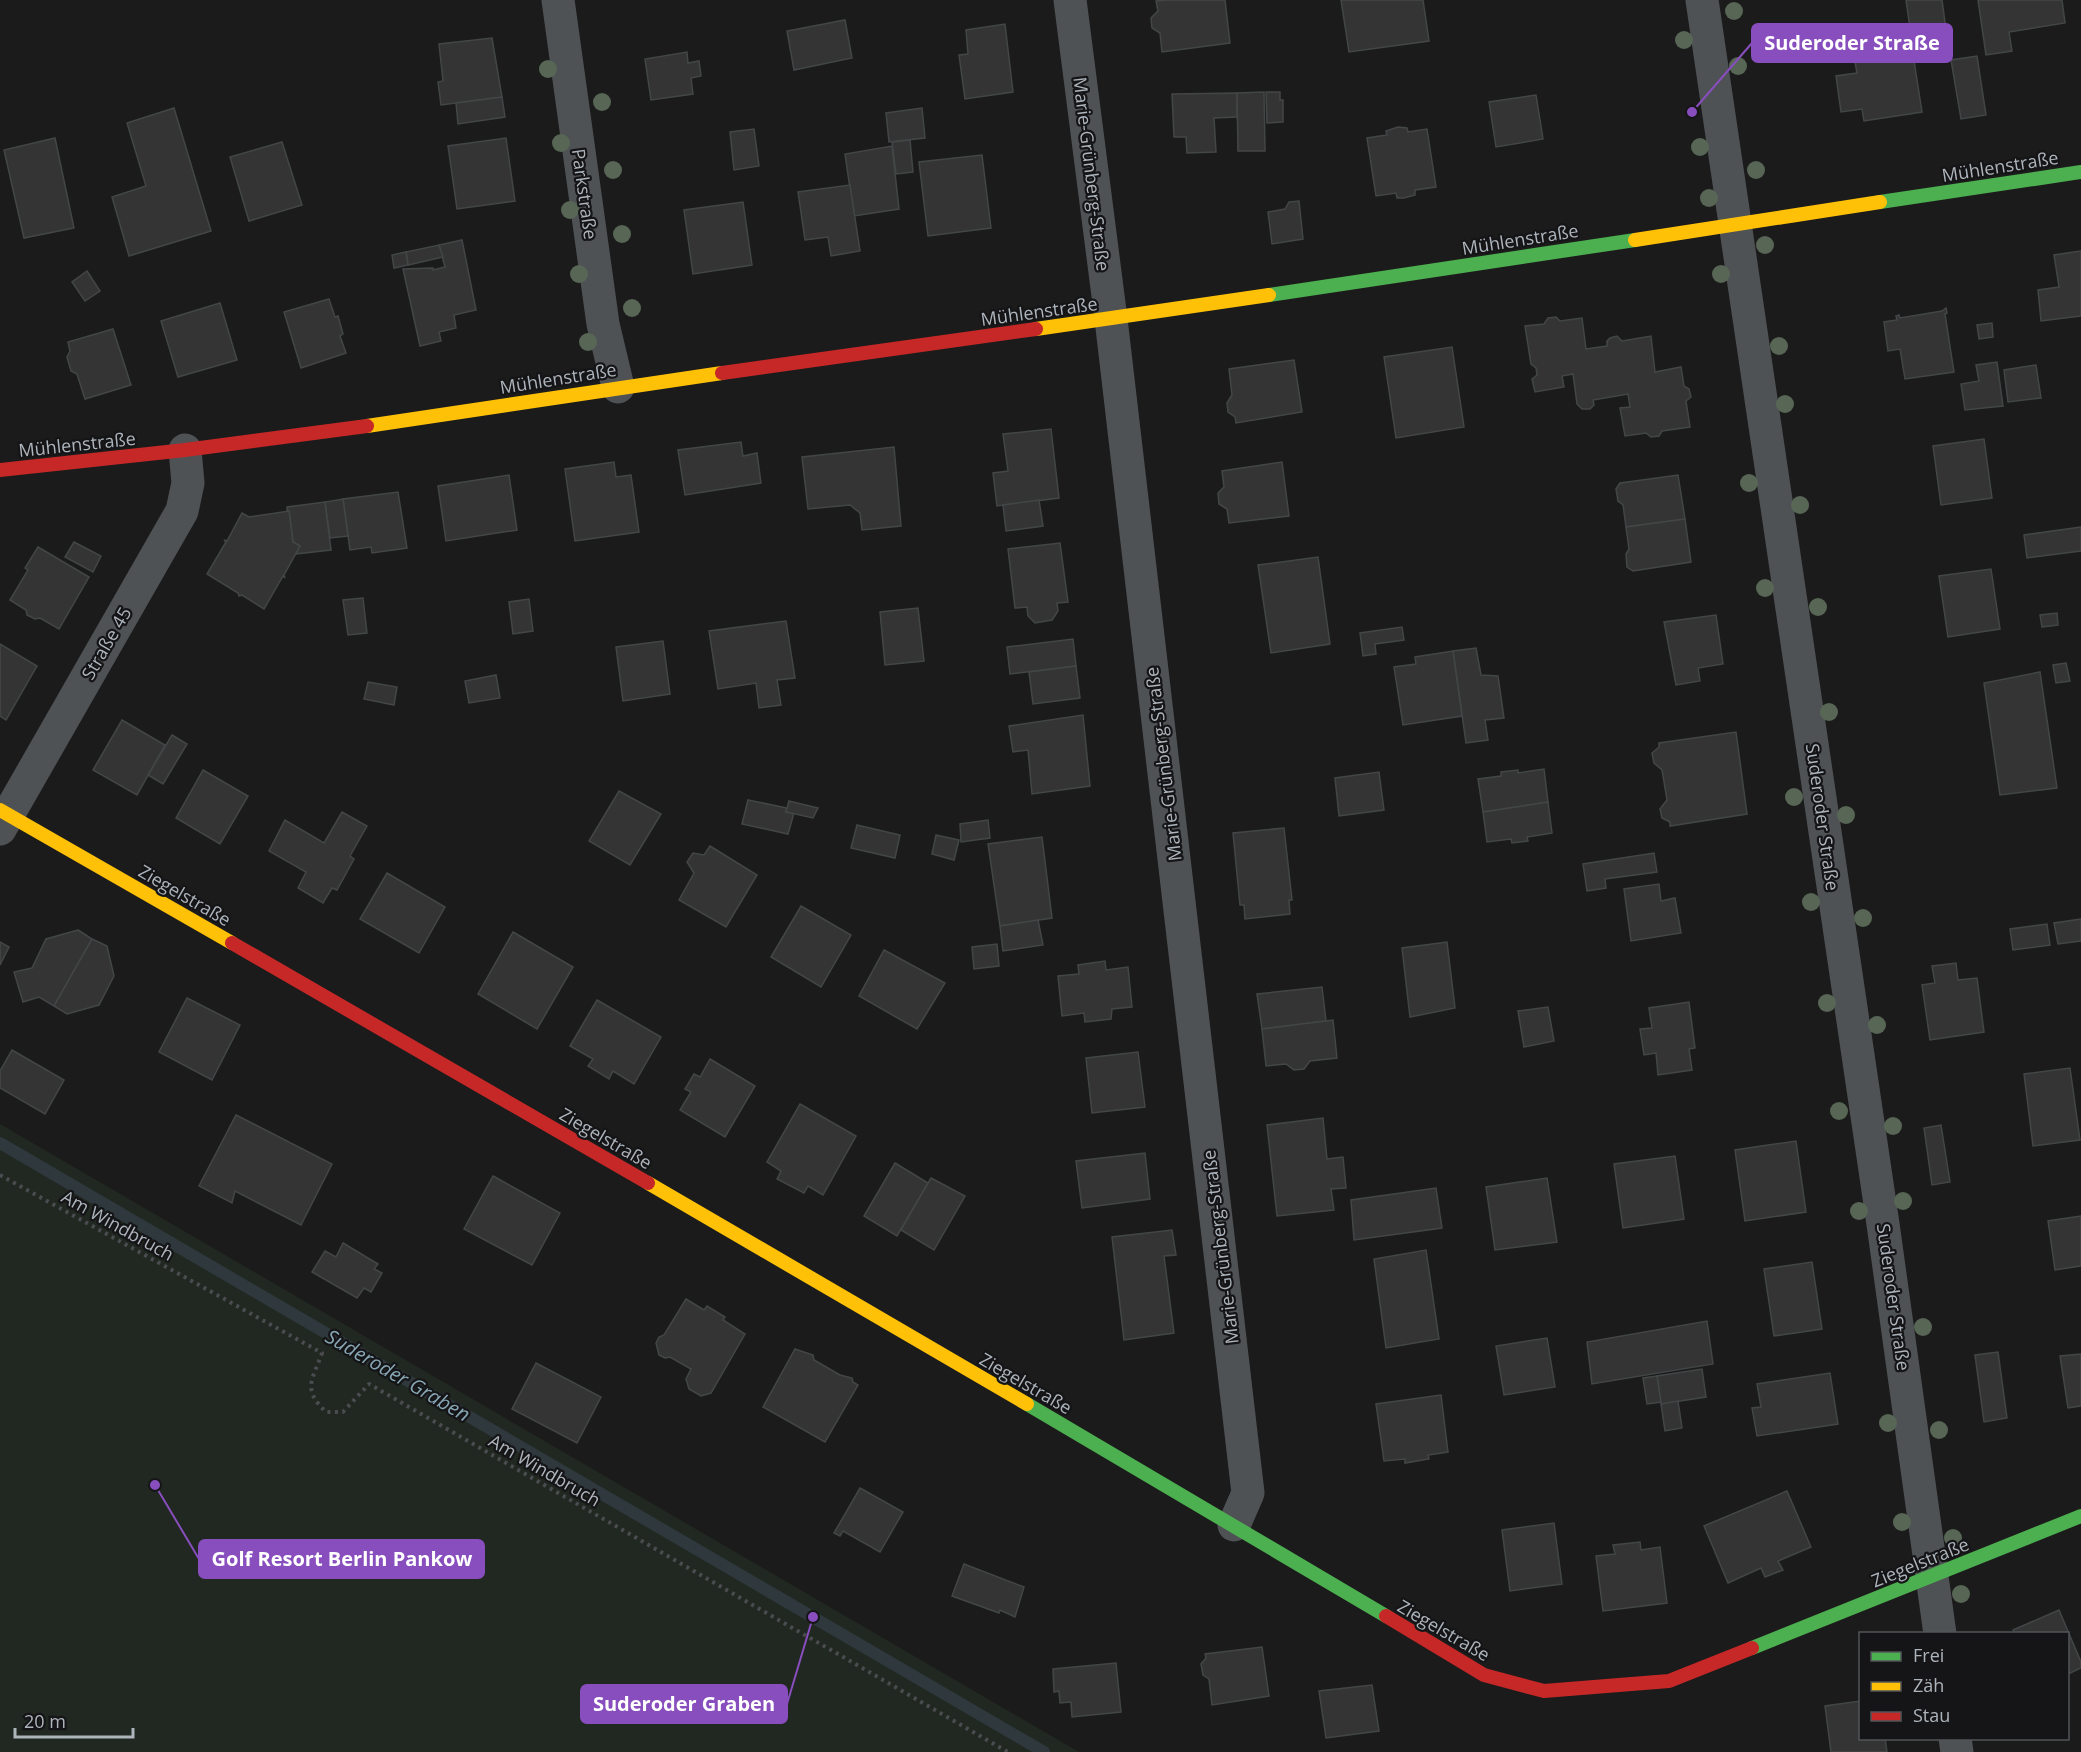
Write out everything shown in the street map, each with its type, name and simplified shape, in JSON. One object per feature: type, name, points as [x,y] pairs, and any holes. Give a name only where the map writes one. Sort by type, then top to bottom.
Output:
[{"type":"street","name":"Parkstraße","points":[[558,0],[603,324],[618,387]]},
{"type":"street","name":"Marie-Grünberg-Straße","points":[[1070,0],[1111,319],[1248,1492],[1234,1526]]},
{"type":"street","name":"Suderoder Straße","points":[[1702,0],[1893,1294],[1940,1632]]},
{"type":"street","name":"Mühlenstraße","points":[[0,470],[185,450],[396,422],[618,387],[1111,319],[2081,172]]},
{"type":"street","name":"Straße 45","points":[[3,818],[182,511],[188,483],[185,450]]},
{"type":"street","name":"Ziegelstraße","points":[[3,818],[701,1214],[1484,1675],[1544,1691],[1669,1681],[2081,1516]]},
{"type":"path","name":"Am Windbruch","points":[[0,1175],[322,1353],[310,1388],[314,1401],[326,1412],[343,1412],[369,1384],[1008,1752]]},
{"type":"shaded area","points":[[0,1124],[1079,1752],[0,1752]]},
{"type":"building","points":[[1225,0],[1230,43],[1162,52],[1160,33],[1152,28],[1151,18],[1158,11],[1156,1]]},
{"type":"building","points":[[1341,0],[1423,0],[1429,41],[1349,52]]},
{"type":"building","points":[[1906,0],[1942,0],[1947,37],[1912,42]]},
{"type":"building","points":[[1978,0],[2062,0],[2065,23],[2009,32],[2012,51],[1986,55]]},
{"type":"building","points":[[845,20],[852,58],[794,70],[787,31]]},
{"type":"building","points":[[1005,24],[1013,92],[965,99],[959,55],[968,54],[966,30]]},
{"type":"building","points":[[492,38],[502,97],[441,105],[438,82],[443,81],[439,44]]},
{"type":"building","points":[[687,52],[688,63],[699,61],[701,76],[691,78],[693,94],[651,100],[645,59]]},
{"type":"building","points":[[1913,54],[1922,112],[1864,121],[1862,109],[1841,112],[1836,76],[1857,73],[1855,62]]},
{"type":"building","points":[[1977,56],[1986,115],[1961,119],[1951,60]]},
{"type":"building","points":[[1264,92],[1265,151],[1238,151],[1237,93]]},
{"type":"building","points":[[1266,92],[1280,92],[1280,100],[1283,100],[1283,122],[1267,123]]},
{"type":"building","points":[[1237,93],[1237,117],[1214,118],[1216,152],[1187,153],[1186,137],[1174,137],[1172,94]]},
{"type":"building","points":[[1536,95],[1543,139],[1496,147],[1489,102]]},
{"type":"building","points":[[502,97],[505,117],[458,124],[456,103]]},
{"type":"building","points":[[174,108],[211,231],[129,256],[112,197],[146,186],[127,123]]},
{"type":"building","points":[[922,108],[925,138],[889,142],[886,113]]},
{"type":"building","points":[[1398,127],[1407,128],[1408,132],[1427,129],[1436,187],[1415,190],[1415,195],[1404,198],[1397,198],[1396,193],[1376,196],[1367,138],[1387,135],[1386,131]]},
{"type":"building","points":[[754,129],[759,166],[734,170],[730,132]]},
{"type":"building","points":[[55,138],[74,228],[24,238],[4,150]]},
{"type":"building","points":[[506,138],[515,201],[457,209],[448,146]]},
{"type":"building","points":[[910,140],[913,172],[896,174],[892,142]]},
{"type":"building","points":[[282,142],[302,205],[249,221],[230,157]]},
{"type":"building","points":[[892,146],[899,209],[854,216],[845,154]]},
{"type":"building","points":[[982,155],[991,228],[928,236],[919,162]]},
{"type":"building","points":[[850,185],[860,251],[831,256],[828,237],[805,240],[798,192]]},
{"type":"building","points":[[1299,201],[1303,239],[1272,244],[1268,212],[1285,209],[1289,202]]},
{"type":"building","points":[[743,202],[752,265],[693,274],[684,210]]},
{"type":"building","points":[[462,240],[476,310],[454,315],[456,328],[439,332],[441,341],[420,346],[403,269],[433,268],[433,270],[445,267],[439,245]]},
{"type":"building","points":[[439,245],[443,257],[408,265],[406,252]]},
{"type":"building","points":[[2081,251],[2081,316],[2041,321],[2038,290],[2059,287],[2054,255]]},
{"type":"building","points":[[406,252],[408,265],[394,268],[392,255]]},
{"type":"building","points":[[87,271],[100,291],[85,301],[72,282]]},
{"type":"building","points":[[329,299],[335,317],[338,316],[343,334],[340,336],[346,353],[301,368],[284,312]]},
{"type":"building","points":[[220,303],[237,360],[178,377],[161,321]]},
{"type":"building","points":[[1946,308],[1954,372],[1905,379],[1900,349],[1888,351],[1884,322],[1897,320],[1896,316],[1899,315],[1900,318],[1942,311]]},
{"type":"building","points":[[1556,317],[1560,321],[1582,318],[1586,349],[1607,346],[1610,338],[1617,336],[1622,341],[1651,336],[1655,372],[1681,367],[1684,386],[1689,389],[1691,397],[1686,401],[1690,427],[1662,431],[1659,436],[1651,437],[1646,433],[1625,436],[1620,408],[1630,407],[1628,394],[1593,400],[1594,405],[1590,409],[1582,409],[1577,404],[1573,374],[1562,376],[1564,387],[1535,392],[1532,379],[1537,375],[1536,368],[1531,364],[1525,326],[1544,324],[1548,318]]},
{"type":"building","points":[[1992,323],[1993,337],[1979,339],[1977,325]]},
{"type":"building","points":[[113,329],[131,385],[85,399],[77,374],[71,371],[67,357],[70,351],[68,342]]},
{"type":"building","points":[[1452,347],[1464,427],[1396,438],[1384,357]]},
{"type":"building","points":[[1294,360],[1302,412],[1236,423],[1235,417],[1228,412],[1227,403],[1232,395],[1229,369]]},
{"type":"building","points":[[1997,362],[2003,406],[1965,410],[1961,384],[1979,381],[1976,365]]},
{"type":"building","points":[[2036,365],[2041,398],[2008,402],[2004,370]]},
{"type":"building","points":[[1051,429],[1059,498],[997,506],[993,473],[1008,471],[1003,434]]},
{"type":"building","points":[[1984,439],[1992,498],[1941,505],[1933,446]]},
{"type":"building","points":[[741,442],[743,456],[757,453],[761,483],[685,495],[678,450]]},
{"type":"building","points":[[894,447],[901,526],[862,530],[860,513],[850,505],[808,509],[802,457]]},
{"type":"building","points":[[614,462],[616,477],[631,475],[639,532],[575,541],[565,469]]},
{"type":"building","points":[[1282,462],[1289,516],[1229,523],[1227,509],[1219,504],[1218,493],[1224,487],[1222,471]]},
{"type":"building","points":[[509,475],[517,530],[446,541],[438,486]]},
{"type":"building","points":[[1678,475],[1685,519],[1626,527],[1623,505],[1618,501],[1616,489],[1620,483]]},
{"type":"building","points":[[398,492],[407,548],[372,553],[371,547],[350,550],[343,499]]},
{"type":"building","points":[[343,499],[348,536],[330,538],[325,502]]},
{"type":"building","points":[[1039,500],[1043,526],[1006,531],[1003,505]]},
{"type":"building","points":[[325,502],[331,550],[295,554],[300,546],[293,542],[287,507]]},
{"type":"building","points":[[289,511],[293,542],[300,546],[284,575],[285,578],[283,576],[264,609],[242,595],[239,596],[238,593],[207,574],[226,542],[224,540],[227,541],[242,513],[249,517]]},
{"type":"building","points":[[1685,519],[1691,562],[1633,571],[1627,567],[1626,554],[1629,549],[1626,527]]},
{"type":"building","points":[[2081,527],[2081,551],[2027,558],[2024,535]]},
{"type":"building","points":[[74,542],[101,556],[93,572],[65,557]]},
{"type":"building","points":[[1060,543],[1068,602],[1057,603],[1058,611],[1052,620],[1035,623],[1028,616],[1027,607],[1015,608],[1008,549]]},
{"type":"building","points":[[38,547],[89,577],[59,629],[40,618],[35,619],[27,615],[26,610],[10,600],[28,570],[25,568]]},
{"type":"building","points":[[1318,557],[1330,644],[1271,653],[1258,565]]},
{"type":"building","points":[[1991,569],[2000,629],[1948,637],[1939,576]]},
{"type":"building","points":[[363,598],[367,633],[348,635],[343,600]]},
{"type":"building","points":[[529,599],[533,631],[513,634],[509,602]]},
{"type":"building","points":[[918,608],[924,661],[885,665],[880,612]]},
{"type":"building","points":[[2057,613],[2058,625],[2042,627],[2040,615]]},
{"type":"building","points":[[1716,615],[1723,664],[1698,668],[1700,681],[1676,685],[1664,622]]},
{"type":"building","points":[[786,621],[795,678],[777,680],[781,705],[759,708],[756,683],[718,689],[709,631]]},
{"type":"building","points":[[1402,627],[1404,640],[1375,644],[1376,654],[1363,656],[1360,633]]},
{"type":"building","points":[[1073,639],[1076,666],[1010,674],[1007,647]]},
{"type":"building","points":[[663,641],[670,694],[623,701],[616,647]]},
{"type":"building","points":[[0,644],[37,666],[6,720],[0,716]]},
{"type":"building","points":[[1476,648],[1481,675],[1498,676],[1504,718],[1485,720],[1488,740],[1466,743],[1453,651]]},
{"type":"building","points":[[1453,651],[1462,716],[1403,725],[1394,667],[1416,664],[1415,657]]},
{"type":"building","points":[[2066,663],[2070,681],[2056,683],[2053,665]]},
{"type":"building","points":[[1076,666],[1080,698],[1033,704],[1029,672]]},
{"type":"building","points":[[2040,672],[2057,788],[2000,795],[1984,683]]},
{"type":"building","points":[[496,675],[500,698],[469,703],[465,681]]},
{"type":"building","points":[[368,682],[397,687],[394,705],[364,699]]},
{"type":"building","points":[[1083,715],[1090,786],[1032,794],[1028,750],[1013,752],[1009,726]]},
{"type":"building","points":[[122,720],[165,745],[137,795],[93,770]]},
{"type":"building","points":[[1736,732],[1747,814],[1670,826],[1670,822],[1662,818],[1660,809],[1667,800],[1662,770],[1654,763],[1652,753],[1659,747],[1659,743]]},
{"type":"building","points":[[172,735],[187,744],[163,784],[148,775]]},
{"type":"building","points":[[1544,769],[1548,802],[1483,812],[1478,779],[1501,776],[1501,772],[1518,770],[1518,773]]},
{"type":"building","points":[[203,770],[248,796],[220,844],[176,818]]},
{"type":"building","points":[[1379,772],[1384,810],[1339,816],[1335,778]]},
{"type":"building","points":[[619,791],[661,814],[630,865],[589,841]]},
{"type":"building","points":[[748,800],[787,808],[786,812],[794,813],[788,834],[742,824]]},
{"type":"building","points":[[789,801],[818,808],[813,818],[786,812]]},
{"type":"building","points":[[1548,802],[1552,833],[1527,837],[1528,841],[1512,843],[1511,839],[1487,842],[1483,812]]},
{"type":"building","points":[[342,812],[367,826],[350,856],[354,859],[337,890],[332,888],[323,903],[298,888],[306,872],[269,851],[285,820],[324,843]]},
{"type":"building","points":[[988,820],[990,838],[961,842],[960,824]]},
{"type":"building","points":[[857,825],[900,835],[895,858],[851,848]]},
{"type":"building","points":[[1284,828],[1292,900],[1289,900],[1290,914],[1245,919],[1244,905],[1240,905],[1233,833]]},
{"type":"building","points":[[936,835],[959,840],[954,860],[932,854]]},
{"type":"building","points":[[1042,837],[1052,918],[1000,926],[988,844]]},
{"type":"building","points":[[710,846],[757,875],[726,927],[679,900],[694,873],[687,862],[693,853],[704,855]]},
{"type":"building","points":[[1654,853],[1657,872],[1605,879],[1606,888],[1587,891],[1583,864]]},
{"type":"building","points":[[387,873],[445,907],[419,953],[360,919]]},
{"type":"building","points":[[1659,884],[1661,901],[1675,898],[1681,933],[1631,941],[1624,889]]},
{"type":"building","points":[[801,906],[851,935],[821,987],[771,957]]},
{"type":"building","points":[[2081,919],[2081,941],[2058,944],[2054,923]]},
{"type":"building","points":[[1038,920],[1043,945],[1003,951],[1000,926]]},
{"type":"building","points":[[2047,924],[2050,945],[2013,950],[2010,929]]},
{"type":"building","points":[[78,930],[92,939],[54,1006],[39,997],[23,1002],[14,972],[32,968],[46,939]]},
{"type":"building","points":[[513,932],[573,967],[537,1029],[478,994]]},
{"type":"building","points":[[92,939],[107,946],[114,976],[99,1005],[67,1014],[54,1006]]},
{"type":"building","points":[[0,942],[9,947],[0,965]]},
{"type":"building","points":[[1447,942],[1455,1008],[1410,1017],[1402,948]]},
{"type":"building","points":[[997,944],[999,966],[974,969],[972,947]]},
{"type":"building","points":[[884,950],[945,983],[917,1029],[859,996]]},
{"type":"building","points":[[1105,961],[1106,970],[1128,967],[1132,1007],[1112,1009],[1111,1019],[1085,1022],[1084,1013],[1062,1016],[1058,976],[1079,974],[1078,965]]},
{"type":"building","points":[[1956,963],[1958,980],[1977,978],[1984,1032],[1930,1040],[1922,985],[1935,983],[1932,966]]},
{"type":"building","points":[[1322,987],[1326,1021],[1262,1029],[1257,994]]},
{"type":"building","points":[[187,998],[240,1025],[212,1080],[159,1052]]},
{"type":"building","points":[[597,1000],[661,1037],[634,1084],[613,1071],[609,1079],[588,1066],[593,1059],[570,1046]]},
{"type":"building","points":[[1689,1002],[1695,1048],[1689,1049],[1692,1070],[1658,1075],[1656,1053],[1644,1055],[1640,1029],[1652,1028],[1649,1008]]},
{"type":"building","points":[[1548,1007],[1554,1041],[1524,1047],[1518,1011]]},
{"type":"building","points":[[1333,1020],[1337,1058],[1310,1061],[1304,1069],[1294,1070],[1286,1064],[1266,1066],[1262,1029]]},
{"type":"building","points":[[12,1050],[64,1080],[45,1114],[0,1088],[0,1071]]},
{"type":"building","points":[[1138,1052],[1145,1107],[1092,1113],[1086,1058]]},
{"type":"building","points":[[710,1059],[755,1086],[725,1137],[680,1110],[691,1092],[685,1089],[694,1074],[700,1077]]},
{"type":"building","points":[[2070,1068],[2080,1140],[2033,1146],[2024,1074]]},
{"type":"building","points":[[800,1104],[856,1136],[823,1195],[808,1186],[804,1193],[777,1179],[781,1171],[767,1162]]},
{"type":"building","points":[[236,1115],[332,1164],[301,1225],[235,1191],[232,1203],[199,1186]]},
{"type":"building","points":[[1323,1118],[1327,1159],[1343,1157],[1346,1188],[1331,1189],[1334,1210],[1277,1216],[1267,1125]]},
{"type":"building","points":[[1941,1125],[1950,1182],[1932,1185],[1924,1128]]},
{"type":"building","points":[[1796,1141],[1806,1212],[1745,1221],[1735,1150]]},
{"type":"building","points":[[1145,1153],[1150,1199],[1082,1208],[1076,1161]]},
{"type":"building","points":[[1675,1156],[1684,1219],[1623,1228],[1614,1164]]},
{"type":"building","points":[[895,1163],[928,1183],[897,1236],[864,1216]]},
{"type":"building","points":[[493,1176],[560,1213],[532,1265],[464,1229]]},
{"type":"building","points":[[931,1178],[965,1196],[934,1250],[901,1230]]},
{"type":"building","points":[[1547,1178],[1557,1242],[1495,1250],[1486,1187]]},
{"type":"building","points":[[1436,1188],[1442,1228],[1354,1240],[1351,1200]]},
{"type":"building","points":[[2081,1216],[2081,1266],[2055,1270],[2048,1221]]},
{"type":"building","points":[[1172,1230],[1176,1255],[1164,1256],[1174,1333],[1124,1340],[1112,1237]]},
{"type":"building","points":[[343,1243],[378,1264],[374,1269],[382,1273],[371,1292],[364,1288],[357,1298],[312,1272],[325,1251],[336,1257]]},
{"type":"building","points":[[1426,1250],[1439,1339],[1386,1348],[1374,1259]]},
{"type":"building","points":[[1812,1262],[1822,1329],[1774,1336],[1764,1269]]},
{"type":"building","points":[[686,1299],[704,1310],[707,1306],[725,1317],[723,1320],[745,1334],[711,1393],[701,1396],[689,1389],[686,1379],[691,1369],[670,1357],[665,1358],[659,1355],[656,1343],[659,1337],[664,1335]]},
{"type":"building","points":[[1707,1321],[1713,1364],[1592,1384],[1587,1342]]},
{"type":"building","points":[[1547,1338],[1555,1387],[1504,1395],[1496,1346]]},
{"type":"building","points":[[795,1349],[813,1355],[814,1360],[840,1375],[852,1378],[853,1382],[858,1385],[825,1442],[763,1407]]},
{"type":"building","points":[[1998,1352],[2007,1418],[1984,1422],[1975,1355]]},
{"type":"building","points":[[2081,1354],[2081,1406],[2068,1408],[2060,1356]]},
{"type":"building","points":[[536,1363],[601,1397],[577,1443],[512,1409]]},
{"type":"building","points":[[1702,1369],[1706,1397],[1661,1404],[1657,1376]]},
{"type":"building","points":[[1830,1373],[1838,1424],[1757,1436],[1752,1408],[1761,1407],[1757,1384]]},
{"type":"building","points":[[1657,1376],[1661,1402],[1647,1404],[1643,1378]]},
{"type":"building","points":[[1441,1395],[1448,1452],[1428,1455],[1429,1459],[1405,1463],[1405,1459],[1384,1461],[1376,1404]]},
{"type":"building","points":[[1678,1401],[1682,1428],[1665,1431],[1661,1404]]},
{"type":"building","points":[[860,1488],[903,1512],[880,1552],[843,1531],[840,1536],[834,1533]]},
{"type":"building","points":[[1787,1491],[1811,1547],[1778,1561],[1783,1570],[1765,1577],[1761,1568],[1728,1583],[1704,1526]]},
{"type":"building","points":[[1554,1523],[1562,1584],[1510,1591],[1502,1530]]},
{"type":"building","points":[[1640,1542],[1641,1550],[1660,1547],[1667,1603],[1603,1611],[1596,1556],[1615,1554],[1613,1545]]},
{"type":"building","points":[[964,1564],[1024,1587],[1015,1617],[1000,1610],[999,1613],[952,1596]]},
{"type":"building","points":[[2059,1610],[2068,1632],[2014,1632],[2013,1630]]},
{"type":"building","points":[[2069,1634],[2081,1662],[2081,1668],[2069,1674]]},
{"type":"building","points":[[1262,1647],[1269,1696],[1212,1705],[1209,1679],[1203,1675],[1201,1664],[1206,1658],[1205,1654]]},
{"type":"building","points":[[1116,1663],[1121,1712],[1072,1717],[1071,1702],[1060,1703],[1059,1691],[1054,1692],[1053,1669]]},
{"type":"building","points":[[1372,1685],[1379,1731],[1326,1738],[1319,1691]]},
{"type":"building","points":[[1859,1701],[1859,1740],[1885,1740],[1887,1752],[1831,1752],[1825,1706]]},
{"type":"waterway","name":"Suderoder Graben","points":[[0,1143],[1044,1752]]},
{"type":"traffic: fast","points":[[1880,202],[2081,172]]},
{"type":"traffic: fast","points":[[1269,295],[1635,240]]},
{"type":"traffic: fast","points":[[1027,1404],[1386,1616]]},
{"type":"traffic: fast","points":[[1752,1648],[2081,1516]]},
{"type":"traffic: slow","points":[[1635,240],[1880,202]]},
{"type":"traffic: slow","points":[[1036,329],[1269,295]]},
{"type":"traffic: slow","points":[[367,426],[722,373]]},
{"type":"traffic: slow","points":[[0,810],[232,943]]},
{"type":"traffic: slow","points":[[648,1183],[1027,1404]]},
{"type":"traffic: jam","points":[[722,373],[1036,329]]},
{"type":"traffic: jam","points":[[0,470],[185,450],[367,426]]},
{"type":"traffic: jam","points":[[232,943],[648,1183]]},
{"type":"traffic: jam","points":[[1386,1616],[1484,1675],[1544,1691],[1669,1681],[1752,1648]]},
{"type":"place","name":"Suderoder Straße","points":[[1692,112]]},
{"type":"place","name":"Golf Resort Berlin Pankow","points":[[155,1485]]},
{"type":"place","name":"Suderoder Graben","points":[[813,1617]]}]
